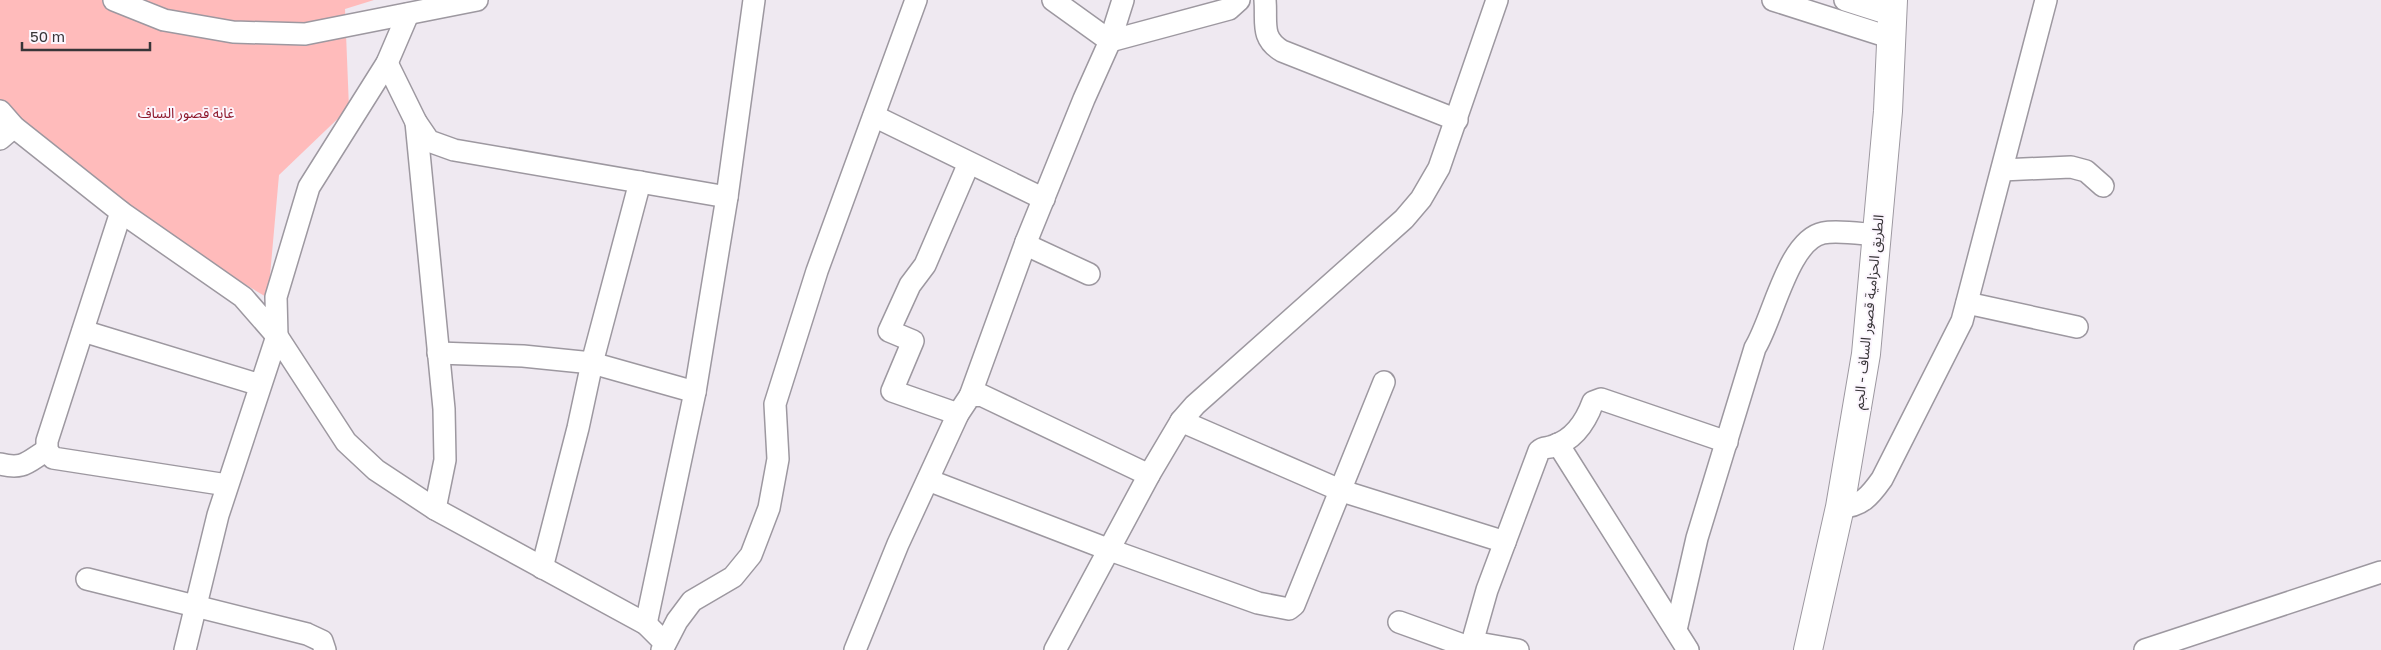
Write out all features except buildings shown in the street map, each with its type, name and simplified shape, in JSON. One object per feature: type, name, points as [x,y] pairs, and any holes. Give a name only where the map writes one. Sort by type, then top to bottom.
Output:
[{"type":"main road","name":"الطريق الحزامية قصور الساف - الجم","points":[[1808,650],[1840,507],[1866,354],[1878,235],[1893,17]]},
{"type":"street","points":[[114,0],[164,20],[233,32],[305,34],[477,0]]},
{"type":"street","points":[[646,624],[695,392],[727,197],[754,0]]},
{"type":"street","points":[[5,126],[121,212],[243,298],[277,336],[346,442],[376,470],[435,510],[646,624],[663,646],[692,601],[733,576],[751,555],[769,508],[778,459],[774,404],[817,271],[916,0]]},
{"type":"street","points":[[1053,0],[1110,42]]},
{"type":"street","points":[[855,650],[898,544],[958,414],[970,396],[1026,242],[1110,42],[1124,0]]},
{"type":"street","points":[[1110,42],[1229,8],[1239,0]]},
{"type":"street","points":[[1265,0],[1266,33],[1272,45],[1282,51],[1457,120]]},
{"type":"street","points":[[1055,650],[1149,475],[1181,421],[1195,405],[1414,208],[1434,179],[1457,120],[1497,0]]},
{"type":"street","points":[[1772,0],[1893,17]]},
{"type":"street","points":[[1845,0],[1893,17]]},
{"type":"street","points":[[1840,507],[1852,507],[1864,501],[1882,479],[1962,320],[2046,0]]},
{"type":"street","points":[[185,650],[218,514],[277,336],[276,297],[309,187],[387,63],[408,14]]},
{"type":"street","points":[[387,63],[416,122],[429,141],[454,150],[727,197]]},
{"type":"street","points":[[874,116],[1044,199]]},
{"type":"street","points":[[416,122],[444,409],[444,460],[435,510]]},
{"type":"street","points":[[958,414],[892,391],[912,341],[889,331],[910,284],[925,266],[969,163]]},
{"type":"street","points":[[2002,170],[2071,167],[2086,171],[2103,186]]},
{"type":"street","points":[[542,568],[578,428],[592,363],[640,182]]},
{"type":"street","points":[[121,212],[47,441],[47,450],[53,458],[227,485]]},
{"type":"street","points":[[1676,630],[1697,538],[1754,348],[1764,333],[1796,254],[1810,238],[1824,233],[1878,235]]},
{"type":"street","points":[[1026,242],[1033,248],[1089,274]]},
{"type":"street","points":[[1967,303],[2077,327]]},
{"type":"street","points":[[83,331],[260,385]]},
{"type":"street","points":[[438,353],[523,356],[592,363],[695,392]]},
{"type":"street","points":[[928,480],[1110,550],[1258,603],[1289,609],[1295,602],[1342,491],[1384,382]]},
{"type":"street","points":[[970,396],[981,395],[1149,475]]},
{"type":"street","points":[[1471,647],[1487,590],[1539,451],[1543,447],[1558,444],[1585,423],[1594,402],[1601,399],[1727,442]]},
{"type":"street","points":[[1181,421],[1342,491],[1505,542]]},
{"type":"street","points":[[1558,444],[1688,650]]},
{"type":"street","points":[[0,464],[15,468],[47,450]]},
{"type":"street","points":[[2145,650],[2174,645],[2381,572]]},
{"type":"street","points":[[87,579],[195,608],[307,634],[322,641],[325,650]]},
{"type":"street","points":[[1400,622],[1471,647],[1518,650]]},
{"type":"green space","name":"غابة قصور الساف","points":[[0,0],[374,0],[345,9],[349,108],[279,175],[268,298],[181,246],[105,192],[0,100]]}]
